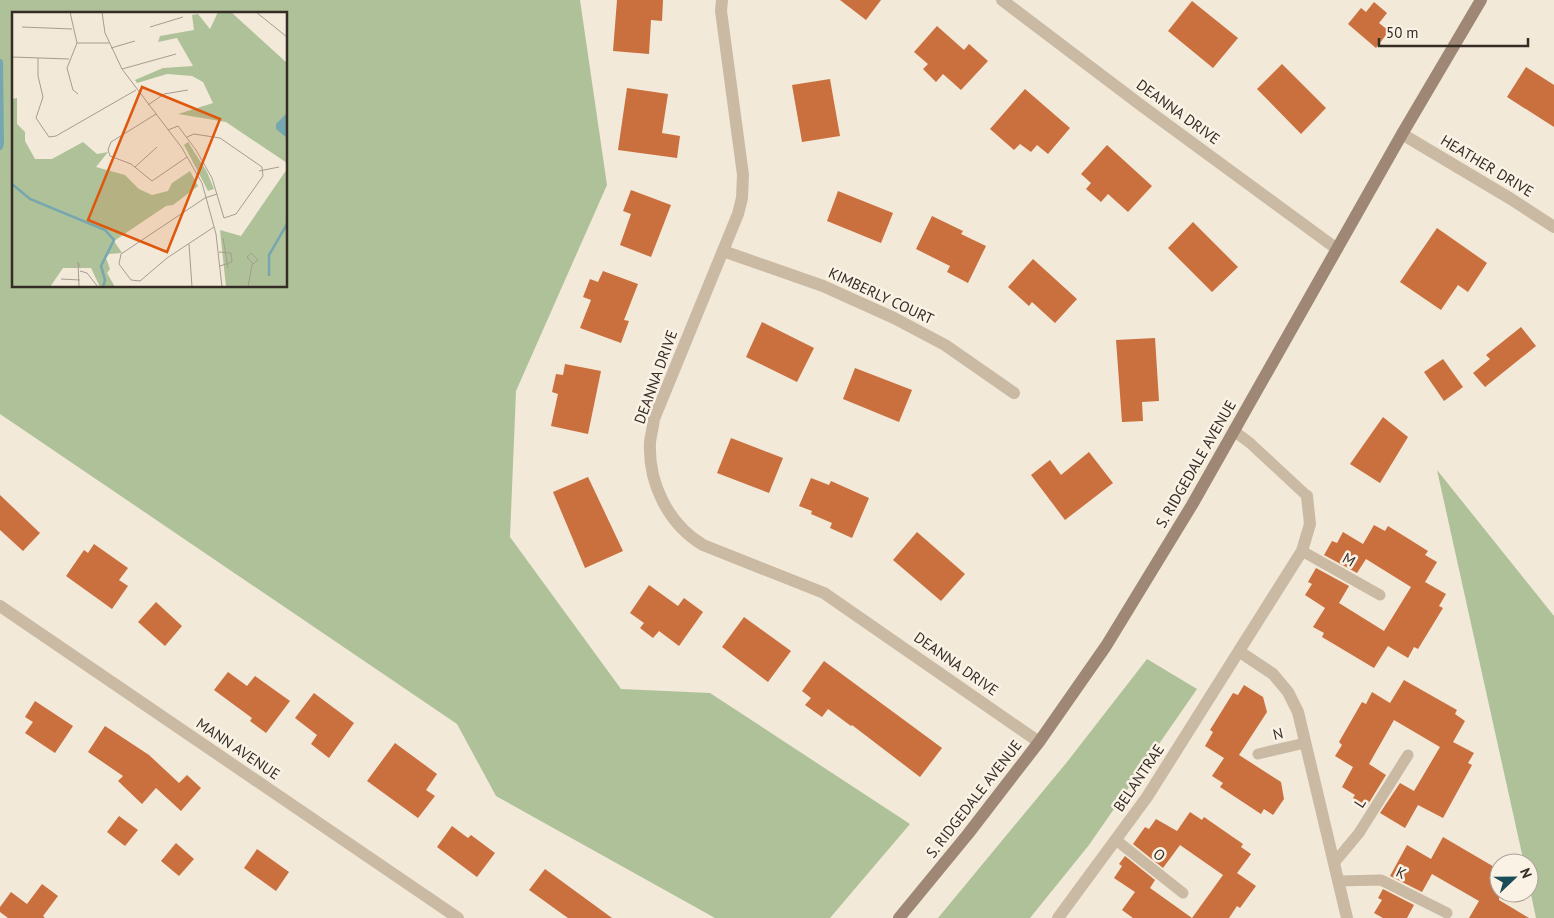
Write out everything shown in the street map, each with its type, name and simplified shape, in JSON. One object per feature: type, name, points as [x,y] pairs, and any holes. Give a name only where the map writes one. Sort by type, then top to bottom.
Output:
[{"type":"main road","name":"S. RIDGEDALE AVENUE","points":[[900,918],[1039,742],[1106,646],[1192,505],[1402,134],[1481,0]]},
{"type":"street","name":"DEANNA DRIVE","points":[[722,0],[721,11],[743,175],[742,198],[738,214],[654,419],[650,442],[651,464],[656,487],[670,515],[685,532],[702,546],[824,593],[1039,742]]},
{"type":"street","name":"DEANNA DRIVE","points":[[1002,0],[1142,106],[1337,249]]},
{"type":"street","name":"HEATHER DRIVE","points":[[1402,134],[1554,227]]},
{"type":"street","name":"KIMBERLY COURT","points":[[722,251],[823,286],[894,318],[945,345],[1014,393]]},
{"type":"street","name":"BELANTRAE","points":[[1058,918],[1147,798],[1302,551],[1310,524],[1307,496]]},
{"type":"street","name":"MANN AVENUE","points":[[0,606],[458,918]]},
{"type":"street","points":[[1240,652],[1273,674],[1288,692],[1298,712],[1346,918]]},
{"type":"lane","points":[[1234,431],[1250,443],[1307,496]]},
{"type":"lane","name":"M","points":[[1302,551],[1380,595]]},
{"type":"lane","name":"N","points":[[1258,754],[1305,744]]},
{"type":"lane","name":"L","points":[[1334,864],[1359,833],[1408,755]]},
{"type":"lane","name":"O","points":[[1116,840],[1183,893]]},
{"type":"lane","name":"K","points":[[1338,880],[1381,880],[1447,912]]},
{"type":"green space","points":[[0,0],[580,0],[607,185],[516,391],[510,537],[621,689],[710,693],[910,824],[830,918],[715,918],[496,796],[457,724],[0,414]]},
{"type":"green space","points":[[1437,470],[1554,616],[1554,918],[1536,918],[1533,903],[1539,903],[1539,853],[1522,853]]},
{"type":"green space","points":[[1147,659],[1197,689],[1089,845],[1030,918],[938,918],[1067,762]]},
{"type":"building","points":[[617,0],[663,0],[662,21],[651,20],[649,54],[613,51]]},
{"type":"building","points":[[840,0],[881,0],[866,20]]},
{"type":"building","points":[[1192,1],[1238,38],[1213,68],[1168,31]]},
{"type":"building","points":[[1374,2],[1387,13],[1379,23],[1389,31],[1376,48],[1348,24],[1361,8],[1366,12]]},
{"type":"building","points":[[937,26],[964,50],[969,44],[988,61],[961,90],[943,74],[936,82],[923,69],[928,64],[914,52]]},
{"type":"building","points":[[1282,64],[1326,108],[1301,134],[1257,89]]},
{"type":"building","points":[[1526,67],[1554,85],[1554,127],[1507,97]]},
{"type":"building","points":[[830,79],[840,136],[802,142],[792,85]]},
{"type":"building","points":[[627,88],[668,94],[662,133],[680,136],[677,158],[618,150]]},
{"type":"building","points":[[1025,89],[1070,128],[1048,154],[1037,145],[1031,152],[1020,144],[1014,150],[990,129]]},
{"type":"building","points":[[1107,145],[1152,186],[1128,212],[1108,194],[1101,202],[1086,189],[1091,183],[1081,174]]},
{"type":"building","points":[[631,190],[671,205],[651,257],[620,245],[631,214],[623,211]]},
{"type":"building","points":[[838,191],[893,213],[881,243],[827,221]]},
{"type":"building","points":[[932,216],[963,231],[961,234],[986,246],[968,283],[947,272],[950,266],[916,249]]},
{"type":"building","points":[[1193,222],[1238,267],[1212,292],[1168,248]]},
{"type":"building","points":[[1437,228],[1487,263],[1468,292],[1458,285],[1441,310],[1400,282]]},
{"type":"building","points":[[1033,259],[1077,299],[1055,323],[1032,302],[1029,306],[1008,287]]},
{"type":"building","points":[[603,271],[638,284],[624,320],[629,321],[621,343],[580,328],[591,300],[583,297],[590,279],[598,282]]},
{"type":"building","points":[[762,322],[814,348],[797,382],[746,357]]},
{"type":"building","points":[[1521,327],[1536,346],[1485,387],[1473,373],[1490,359],[1486,355]]},
{"type":"building","points":[[1155,338],[1159,401],[1142,402],[1143,421],[1122,422],[1116,340]]},
{"type":"building","points":[[1443,359],[1463,387],[1444,401],[1424,372]]},
{"type":"building","points":[[565,364],[601,371],[588,434],[551,426],[558,394],[552,392],[556,374],[563,375]]},
{"type":"building","points":[[855,368],[912,390],[899,422],[843,399]]},
{"type":"building","points":[[1383,417],[1408,437],[1380,483],[1350,464]]},
{"type":"building","points":[[731,438],[783,458],[769,493],[717,473]]},
{"type":"building","points":[[1089,452],[1113,483],[1065,520],[1031,475],[1050,460],[1061,475]]},
{"type":"building","points":[[588,477],[623,551],[585,568],[553,492]]},
{"type":"building","points":[[811,478],[829,485],[831,481],[869,498],[852,538],[830,528],[832,523],[811,514],[812,511],[799,506]]},
{"type":"building","points":[[0,495],[40,533],[23,551],[0,530]]},
{"type":"building","points":[[1374,525],[1385,531],[1388,526],[1428,551],[1425,555],[1437,562],[1425,582],[1446,594],[1439,606],[1443,608],[1418,649],[1414,647],[1408,658],[1388,646],[1374,668],[1322,637],[1324,633],[1313,627],[1325,608],[1305,595],[1312,584],[1308,582],[1316,568],[1349,586],[1339,603],[1384,631],[1411,587],[1366,559],[1357,573],[1324,555],[1332,541],[1337,543],[1343,532],[1363,544]]},
{"type":"building","points":[[917,532],[965,574],[941,601],[893,560]]},
{"type":"building","points":[[94,544],[128,568],[119,580],[128,586],[112,609],[66,576],[84,550],[88,553]]},
{"type":"building","points":[[649,585],[678,606],[684,598],[703,612],[679,646],[659,631],[653,638],[640,628],[644,623],[630,613]]},
{"type":"building","points":[[156,602],[182,626],[165,646],[138,622]]},
{"type":"building","points":[[744,617],[791,651],[768,682],[722,647]]},
{"type":"building","points":[[824,661],[942,748],[920,777],[828,709],[822,717],[805,705],[811,698],[802,691]]},
{"type":"building","points":[[228,672],[247,686],[255,676],[290,701],[266,733],[250,721],[252,718],[214,690]]},
{"type":"building","points":[[1404,680],[1457,710],[1455,714],[1465,721],[1453,742],[1474,753],[1468,763],[1472,765],[1443,818],[1418,805],[1405,828],[1380,813],[1400,783],[1414,791],[1440,747],[1394,720],[1369,764],[1386,775],[1367,806],[1353,798],[1355,795],[1342,787],[1353,767],[1335,756],[1342,745],[1339,742],[1362,702],[1366,704],[1372,692],[1390,703]]},
{"type":"building","points":[[1244,685],[1263,697],[1267,712],[1239,755],[1281,782],[1284,799],[1273,815],[1264,809],[1261,814],[1220,787],[1223,783],[1212,776],[1224,758],[1205,746],[1213,732],[1210,730],[1233,693],[1238,695]]},
{"type":"building","points":[[314,693],[354,723],[329,758],[311,744],[317,735],[295,718]]},
{"type":"building","points":[[35,701],[73,726],[55,753],[25,733],[33,722],[25,717]]},
{"type":"building","points":[[105,726],[149,755],[179,783],[187,775],[201,788],[181,811],[156,788],[142,804],[118,781],[123,776],[88,752]]},
{"type":"building","points":[[395,743],[437,774],[426,790],[435,796],[418,818],[367,781]]},
{"type":"building","points":[[1190,812],[1202,820],[1204,817],[1243,844],[1241,847],[1251,854],[1237,873],[1256,886],[1240,908],[1237,906],[1229,918],[1192,918],[1223,875],[1180,845],[1163,868],[1133,844],[1145,827],[1149,829],[1156,819],[1177,831]]},
{"type":"building","points":[[119,816],[138,830],[125,846],[107,832]]},
{"type":"building","points":[[452,826],[468,838],[471,835],[495,853],[477,877],[437,847]]},
{"type":"building","points":[[1443,837],[1489,864],[1489,903],[1504,903],[1529,918],[1469,918],[1479,901],[1432,874],[1422,892],[1390,876],[1407,845],[1431,859]]},
{"type":"building","points":[[176,843],[194,859],[179,876],[161,861]]},
{"type":"building","points":[[257,849],[289,872],[276,891],[244,868]]},
{"type":"building","points":[[1125,856],[1155,880],[1150,888],[1192,918],[1133,918],[1122,910],[1135,892],[1114,878],[1122,866],[1119,864]]},
{"type":"building","points":[[545,869],[612,918],[568,918],[529,890]]},
{"type":"building","points":[[42,884],[58,896],[43,916],[45,918],[8,918],[0,912],[0,907],[11,892],[27,904]]},
{"type":"building","points":[[1383,889],[1414,905],[1407,918],[1383,918],[1374,913],[1382,900],[1378,898]]},
{"type":"waterway","points":[[0,62],[0,147]]}]
